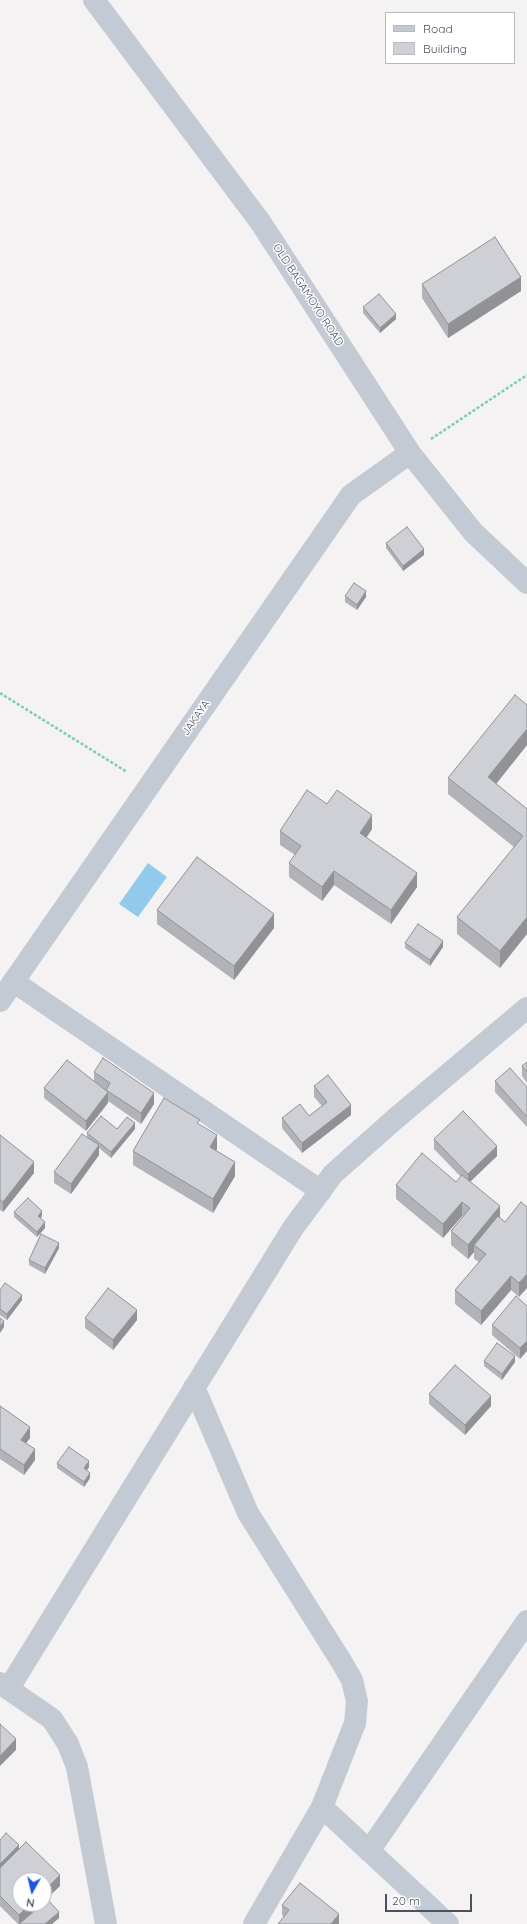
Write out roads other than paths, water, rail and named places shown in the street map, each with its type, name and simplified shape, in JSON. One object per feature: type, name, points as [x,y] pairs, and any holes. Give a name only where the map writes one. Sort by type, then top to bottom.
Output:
[{"type":"street","name":"OLD BAGAMOYO ROAD","points":[[94,0],[261,223],[410,453],[473,532],[527,583]]},
{"type":"street","name":"JAKAYA","points":[[0,1001],[352,495],[410,453]]},
{"type":"street","points":[[14,982],[321,1191]]},
{"type":"street","points":[[106,1924],[77,1767],[68,1744],[52,1719],[5,1685],[293,1228],[333,1174],[394,1119],[527,1008]]},
{"type":"street","points":[[194,1387],[248,1513],[352,1680],[357,1702],[355,1723],[322,1807],[254,1924]]},
{"type":"street","points":[[369,1851],[527,1621]]},
{"type":"street","points":[[322,1807],[448,1924]]},
{"type":"water","points":[[148,863],[167,877],[138,917],[119,904]]}]
